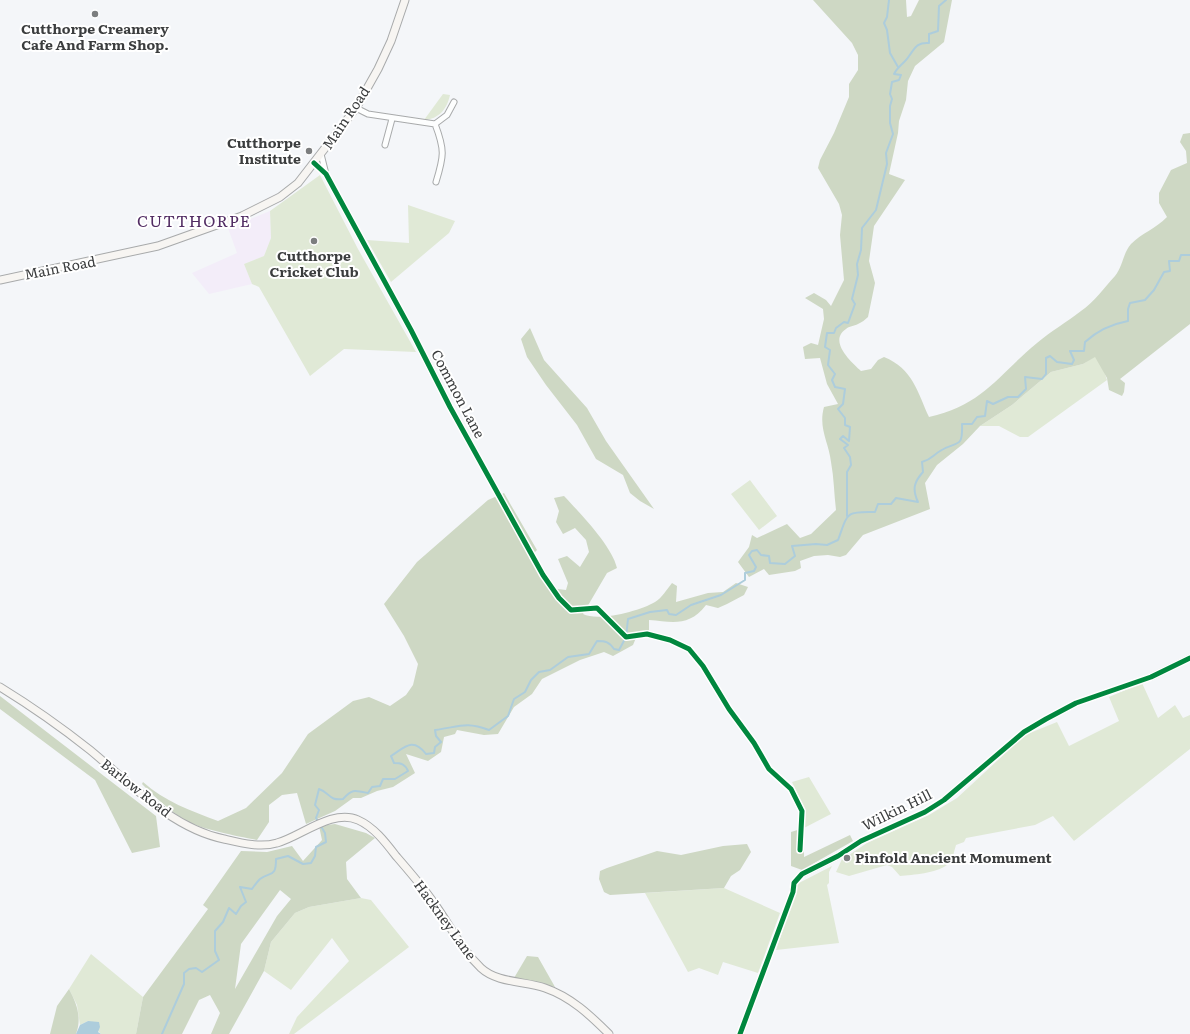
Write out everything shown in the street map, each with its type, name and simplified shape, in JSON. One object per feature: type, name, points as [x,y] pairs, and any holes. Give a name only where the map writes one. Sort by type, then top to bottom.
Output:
[{"type":"main road","name":"Main Road","points":[[0,280],[152,248],[256,210],[280,197],[298,182],[356,108],[388,48],[405,0]]},
{"type":"main road","name":"Barlow Road","points":[[0,687],[41,712],[89,749],[137,790],[183,824],[222,839],[257,845],[276,844],[289,839]]},
{"type":"main road","name":"Hackney Lane","points":[[289,839],[320,822],[346,817],[355,818],[364,823],[384,841],[435,903],[456,938],[482,969],[500,978],[544,988],[564,996],[589,1014],[609,1034]]},
{"type":"street","points":[[356,108],[368,114],[392,119],[435,124],[447,115],[454,102]]},
{"type":"street","points":[[385,145],[392,119]]},
{"type":"street","points":[[435,124],[441,140],[443,154],[436,182]]},
{"type":"street","name":"Common Lane","points":[[321,154],[326,174],[411,330],[450,407],[543,575],[559,598],[571,610],[597,608]]},
{"type":"street","name":"Common Lane","points":[[314,163],[326,174]]},
{"type":"street","name":"Wilkin Hill","points":[[740,1034],[793,892],[794,883],[802,874],[861,841],[931,808],[944,800],[1024,732],[1046,719],[1076,703],[1151,677],[1190,658]]},
{"type":"shaded area","points":[[270,211],[271,238],[264,256],[244,264],[252,284],[209,294],[192,273],[237,253],[228,228]]},
{"type":"green space","points":[[813,0],[906,0],[907,17],[911,16],[919,0],[952,0],[944,42],[915,66],[908,81],[906,100],[899,121],[898,133],[889,174],[905,180],[874,226],[869,261],[875,283],[868,317],[865,320],[847,328],[841,334],[839,339],[840,345],[847,357],[861,371],[871,369],[878,360],[884,357],[894,362],[908,374],[929,417],[948,412],[977,397],[989,388],[1037,343],[1076,315],[1099,295],[1115,276],[1120,268],[1126,251],[1131,244],[1167,217],[1159,203],[1159,193],[1171,170],[1187,163],[1186,151],[1180,142],[1183,134],[1190,133],[1190,324],[1120,379],[1125,383],[1122,396],[1109,390],[1107,378],[1095,357],[1083,364],[1051,372],[1012,405],[980,426],[963,444],[937,465],[925,483],[930,509],[863,535],[846,555],[840,557],[828,555],[814,556],[800,561],[801,568],[795,571],[769,575],[764,569],[749,577],[738,562],[749,547],[752,535],[757,538],[787,524],[800,538],[811,534],[836,510],[832,468],[823,429],[822,415],[824,407],[838,404],[827,384],[820,358],[805,359],[803,347],[811,343],[818,345],[824,319],[823,309],[805,298],[814,293],[826,300],[831,306],[844,280],[840,235],[842,215],[839,204],[818,168],[820,160],[834,133],[849,97],[849,84],[858,70],[858,55],[852,43]]},
{"type":"green space","points":[[443,94],[450,95],[447,105],[442,112],[434,118],[424,120]]},
{"type":"green space","points":[[320,175],[358,249],[416,352],[344,349],[310,376],[259,287],[252,284],[244,264],[264,256],[271,238],[270,211]]},
{"type":"green space","points":[[408,205],[455,221],[449,233],[391,282],[367,240],[409,243]]},
{"type":"green space","points":[[530,328],[544,360],[587,408],[606,441],[654,509],[630,493],[623,475],[596,459],[577,425],[546,385],[527,357],[521,339]]},
{"type":"green space","points":[[1095,356],[1103,368],[1107,380],[1028,437],[1020,437],[999,426],[980,426],[1012,405],[1051,372],[1083,364]]},
{"type":"green space","points":[[750,480],[777,516],[759,530],[731,494]]},
{"type":"green space","points":[[504,493],[537,550],[529,558],[550,588],[566,590],[568,583],[558,559],[567,556],[580,567],[589,552],[586,540],[575,528],[563,534],[556,522],[559,511],[554,498],[564,496],[595,530],[609,550],[617,568],[607,573],[583,614],[598,617],[640,609],[658,600],[672,583],[677,586],[676,602],[708,593],[723,592],[736,583],[748,587],[744,595],[718,608],[706,605],[700,612],[687,620],[673,622],[649,620],[649,630],[638,633],[633,645],[613,656],[604,652],[580,660],[542,679],[532,694],[514,707],[498,734],[484,735],[457,730],[455,734],[444,737],[441,752],[428,761],[406,754],[415,773],[393,787],[377,791],[361,798],[353,798],[335,811],[306,824],[297,793],[282,795],[269,805],[269,822],[257,840],[230,835],[192,824],[163,804],[142,784],[143,782],[160,795],[178,805],[218,821],[246,808],[282,773],[308,734],[353,701],[369,697],[390,706],[406,695],[413,685],[418,664],[404,636],[384,604],[417,562],[488,500]]},
{"type":"green space","points":[[1142,683],[1158,718],[1175,705],[1183,718],[1190,715],[1190,749],[1074,841],[1053,816],[1035,825],[966,838],[964,842],[956,845],[952,858],[947,865],[931,872],[900,876],[892,867],[887,865],[849,876],[836,872],[842,859],[846,863],[851,860],[849,855],[867,843],[929,815],[957,798],[1025,735],[1057,722],[1069,746],[1119,721],[1109,697]]},
{"type":"green space","points":[[0,696],[156,816],[160,847],[132,853],[95,780],[0,709]]},
{"type":"green space","points":[[809,777],[831,814],[804,828],[806,812],[792,782]]},
{"type":"green space","points":[[335,824],[366,833],[375,838],[346,862],[347,879],[361,898],[309,907],[295,913],[271,942],[264,971],[229,1034],[211,1034],[220,1013],[210,995],[199,1000],[182,1034],[136,1034],[143,997],[208,909],[203,905],[241,851],[267,852],[292,846],[303,861],[322,840],[319,826]],"holes":[[[280,890],[291,899],[277,916],[235,989],[241,944]]]},
{"type":"green space","points":[[804,828],[804,857],[850,835],[853,841],[802,870],[791,866],[791,832]]},
{"type":"green space","points":[[747,844],[751,852],[740,870],[731,876],[724,888],[610,895],[604,892],[599,879],[600,871],[657,851],[681,855],[723,846]]},
{"type":"green space","points":[[832,866],[829,872],[829,883],[827,885],[839,943],[776,950],[795,894],[795,885]]},
{"type":"green space","points":[[724,888],[780,913],[758,973],[723,962],[718,975],[699,968],[688,972],[645,893]]},
{"type":"green space","points":[[361,898],[371,900],[409,947],[294,1034],[289,1034],[297,1017],[349,961],[332,938],[291,990],[264,971],[271,942],[295,913],[309,907]]},
{"type":"green space","points":[[91,954],[143,997],[136,1034],[101,1034],[88,1021],[80,1025],[77,1005],[69,989]]},
{"type":"green space","points":[[527,956],[538,957],[555,987],[514,978]]},
{"type":"green space","points":[[69,989],[79,1017],[76,1034],[50,1034],[57,1006]]},
{"type":"water","points":[[88,1021],[99,1022],[100,1027],[98,1032],[101,1034],[76,1034],[80,1025]]},
{"type":"waterway","points":[[889,0],[887,17],[884,23],[887,30],[890,53],[898,67]]},
{"type":"waterway","points":[[847,516],[847,472],[851,465],[850,457],[844,448],[848,445],[840,439],[843,436],[849,441],[850,427],[845,425],[845,418],[838,409],[843,404],[845,389],[835,387],[832,380],[835,374],[828,365],[830,350],[825,347],[827,333],[834,333],[836,328],[844,322],[848,323],[855,304],[852,299],[858,275],[857,264],[861,250],[862,228],[876,210],[887,164],[886,153],[893,134],[890,123],[890,106],[892,99],[890,94],[892,82],[899,80],[901,75],[894,74],[917,46],[922,43],[929,43],[929,34],[938,31],[939,6],[946,0]]},
{"type":"waterway","points":[[162,1034],[184,984],[184,973],[189,969],[196,968],[202,972],[219,960],[215,951],[215,931],[223,922],[229,908],[236,914],[241,906],[246,902],[240,887],[252,889],[260,879],[274,872],[276,859],[288,856],[303,864],[311,863],[315,856],[316,847],[326,842],[325,833],[316,818],[319,810],[315,805],[319,789],[335,799],[343,799],[349,793],[354,791],[368,793],[372,787],[380,786],[383,779],[395,779],[408,771],[402,764],[394,763],[391,756],[405,747],[413,745],[417,746],[426,754],[434,753],[435,747],[441,742],[436,736],[435,730],[468,725],[489,730],[508,716],[514,699],[525,692],[531,680],[539,672],[550,670],[568,657],[589,654],[597,641],[607,642],[614,649],[619,650],[626,637],[628,619],[650,612],[667,610],[669,614],[676,615],[691,605],[721,595],[745,580],[745,573],[754,571],[756,567],[749,555],[752,551],[757,550],[761,555],[769,556],[770,563],[785,564],[795,556],[792,546],[816,544],[827,545],[838,540],[846,519],[853,513],[875,512],[878,504],[891,504],[896,498],[918,502],[915,493],[915,486],[923,472],[922,462],[958,443],[961,438],[962,424],[972,424],[977,417],[985,416],[987,401],[993,404],[1008,397],[1018,397],[1026,389],[1025,377],[1042,379],[1046,374],[1046,358],[1050,356],[1057,362],[1072,364],[1074,360],[1070,351],[1084,351],[1085,342],[1095,334],[1116,324],[1128,321],[1128,309],[1130,303],[1145,300],[1154,290],[1164,272],[1170,271],[1169,261],[1179,261],[1181,255],[1190,255]]},
{"type":"cycle path","points":[[314,163],[326,174],[411,330],[450,407],[543,575],[559,598],[571,610],[597,608],[626,637],[647,634],[670,640],[689,649],[703,666],[729,709],[754,743],[769,769],[791,789],[802,811],[800,850]]},
{"type":"cycle path","points":[[740,1034],[793,892],[794,883],[802,874],[838,856],[861,841],[925,812],[944,800],[1024,732],[1046,719],[1076,703],[1151,677],[1190,658]]},
{"type":"place","name":"Cutthorpe Creamery Cafe And Farm Shop.","points":[[95,14]]},
{"type":"place","name":"Cutthorpe Institute","points":[[309,151]]},
{"type":"place","name":"Cutthorpe Cricket Club","points":[[314,241]]},
{"type":"place","name":"Pinfold Ancient Momument","points":[[847,858]]},
{"type":"district","name":"CUTTHORPE","points":[[194,221]]}]
